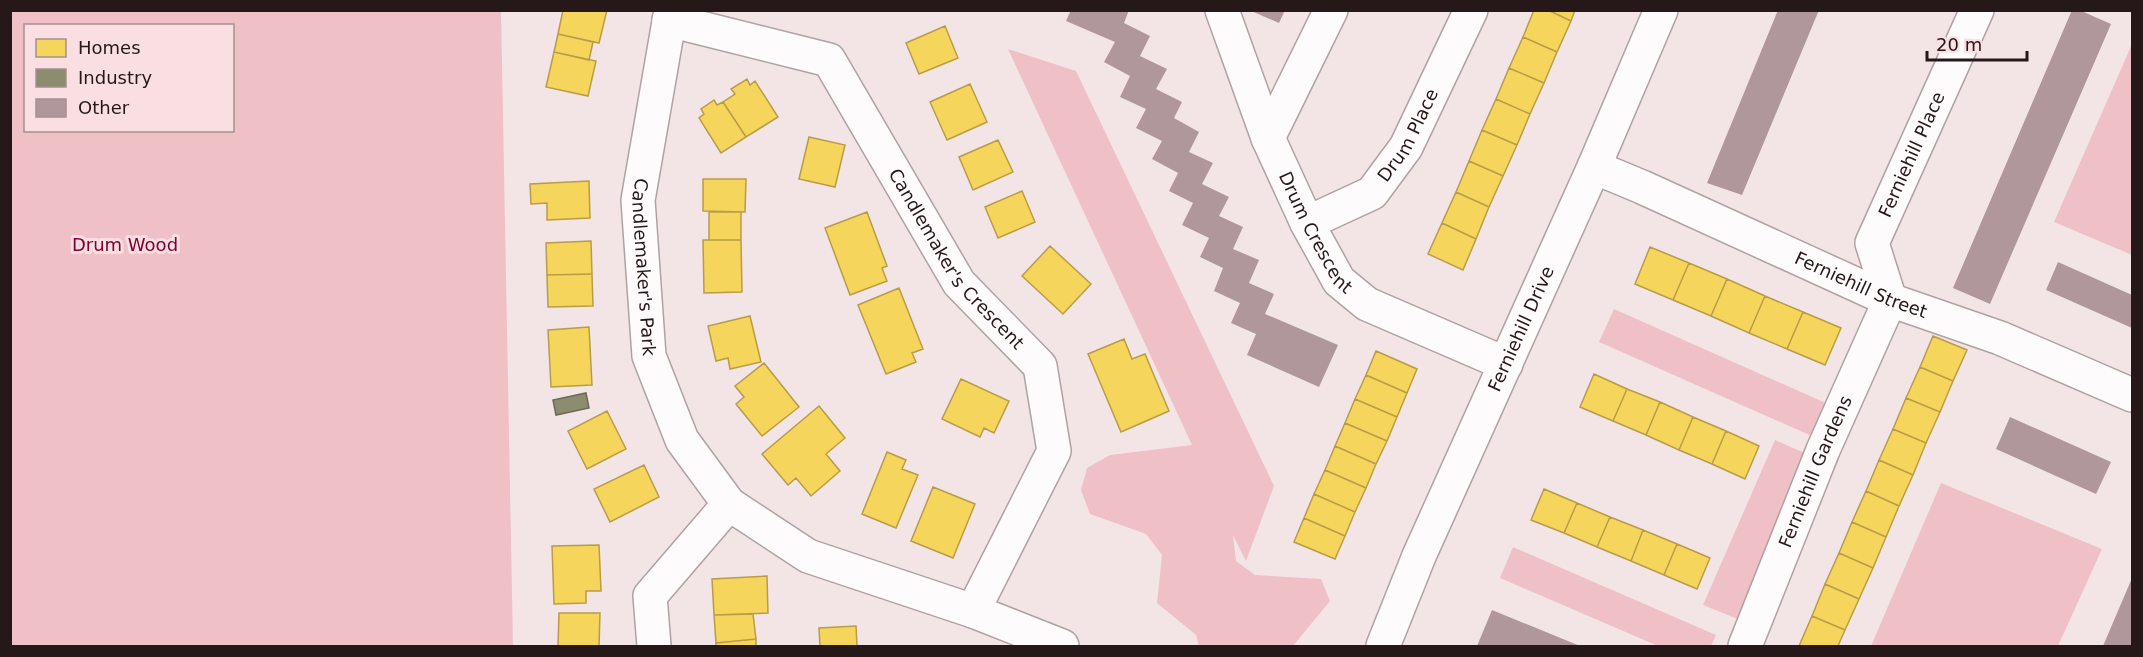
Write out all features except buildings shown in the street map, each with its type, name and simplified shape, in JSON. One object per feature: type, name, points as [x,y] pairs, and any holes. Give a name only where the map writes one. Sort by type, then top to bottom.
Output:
[{"type":"street","name":"Drum Crescent","points":[[1222,10],[1268,138],[1307,223],[1339,281],[1366,304],[1506,364]]},
{"type":"street","points":[[1268,138],[1331,10]]},
{"type":"street","name":"Drum Place","points":[[1307,223],[1372,193],[1406,147],[1471,10]]},
{"type":"street","name":"Ferniehill Drive","points":[[1383,646],[1419,556],[1594,167],[1661,10]]},
{"type":"street","name":"Ferniehill Place","points":[[1890,300],[1872,243],[1977,10]]},
{"type":"street","name":"Candlemaker's Park","points":[[670,16],[638,200],[649,356],[682,440],[729,504],[808,556],[973,611],[1062,646]]},
{"type":"street","name":"Candlemaker's Crescent","points":[[670,16],[829,60],[959,283],[1040,366],[1054,451],[973,611]]},
{"type":"street","name":"Ferniehill Street","points":[[1594,167],[1890,300],[2000,338],[2133,395]]},
{"type":"street","name":"Ferniehill Gardens","points":[[1745,646],[1823,450],[1890,300]]},
{"type":"street","points":[[654,646],[650,597],[729,504]]},
{"type":"green space","name":"Drum Wood","points":[[10,11],[501,11],[513,646],[11,646]]},
{"type":"green space","points":[[2132,44],[2132,255],[2054,222]]},
{"type":"green space","points":[[1008,49],[1076,71],[1274,486],[1246,561],[1233,535],[1236,561],[1255,575],[1321,579],[1330,601],[1293,646],[1199,646],[1196,635],[1157,603],[1162,555],[1146,534],[1090,514],[1081,490],[1087,468],[1110,455],[1192,445]]},
{"type":"green space","points":[[1614,309],[1828,404],[1814,437],[1599,342]]},
{"type":"green space","points":[[1775,440],[1811,456],[1740,620],[1703,605]]},
{"type":"green space","points":[[1941,483],[2102,549],[2058,646],[1871,646]]},
{"type":"green space","points":[[1513,547],[1716,635],[1711,646],[1658,646],[1500,578]]}]
